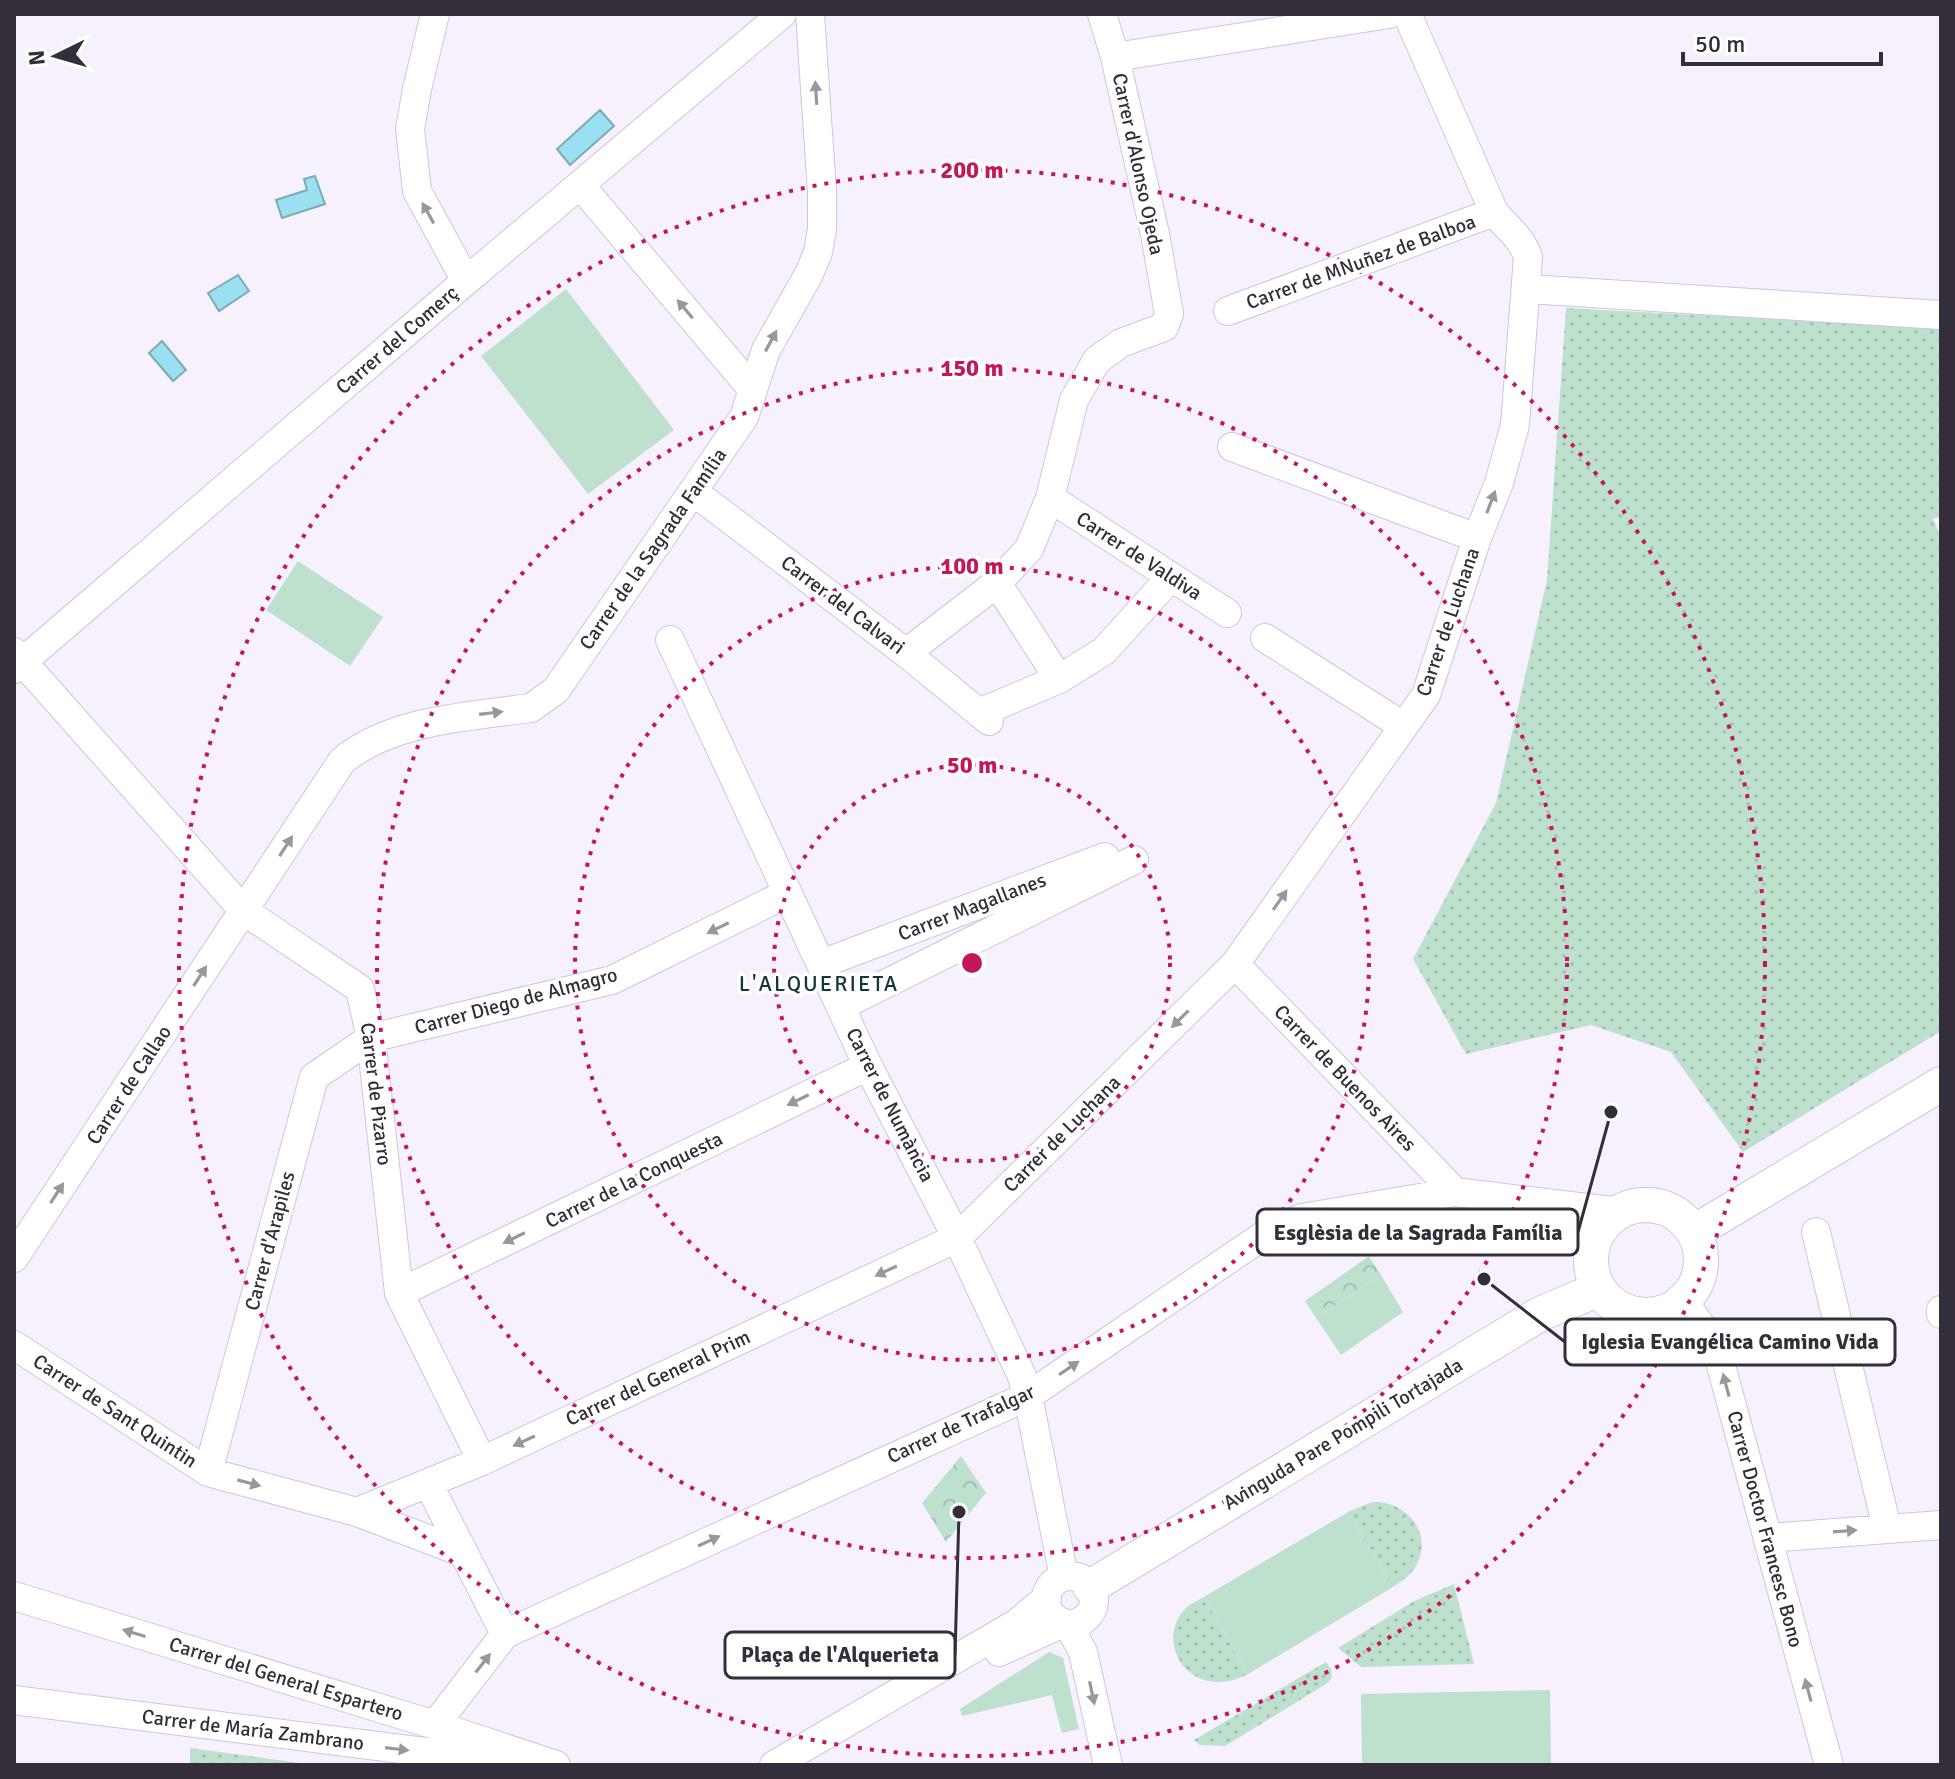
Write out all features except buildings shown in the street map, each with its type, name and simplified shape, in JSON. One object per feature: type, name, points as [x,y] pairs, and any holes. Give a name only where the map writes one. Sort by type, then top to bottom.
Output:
[{"type":"street","points":[[435,14],[410,129],[417,191],[466,281]]},
{"type":"street","name":"Carrer del Comerç","points":[[17,661],[782,14]]},
{"type":"street","name":"Carrer de la Sagrada Família","points":[[244,911],[342,761],[356,749],[417,726],[531,708],[556,690],[744,417],[766,350],[809,274],[818,252],[822,229],[810,14]]},
{"type":"street","name":"Carrer d'Alonso Ojeda","points":[[1050,498],[1074,400],[1097,360],[1121,343],[1164,327],[1169,314],[1155,234],[1115,57],[1102,14]]},
{"type":"street","points":[[1115,57],[1389,14]]},
{"type":"street","name":"Carrer de Luchana","points":[[957,1238],[1235,964],[1426,695],[1477,538],[1499,483],[1515,425],[1528,289],[1528,257],[1523,240],[1509,230],[1494,212],[1407,14]]},
{"type":"street","points":[[581,186],[753,390]]},
{"type":"street","name":"Carrer de MNuñez de Balboa","points":[[1228,311],[1494,212]]},
{"type":"street","points":[[1528,289],[1941,315]]},
{"type":"street","points":[[1232,447],[1477,538]]},
{"type":"street","name":"Carrer del Calvari","points":[[694,492],[906,653],[984,717],[1059,679]]},
{"type":"street","points":[[906,653],[997,583],[1029,549],[1050,498]]},
{"type":"street","name":"Carrer de Valdiva","points":[[1050,498],[1227,613]]},
{"type":"street","points":[[997,583],[1059,679],[1104,651],[1171,577]]},
{"type":"street","points":[[1265,638],[1403,726]]},
{"type":"street","name":"Carrer de Numància","points":[[670,640],[868,1066],[957,1238],[1021,1374],[1067,1587]]},
{"type":"street","name":"Carrer de Pizarro","points":[[17,661],[244,911],[360,989],[371,1038],[399,1293],[482,1461]]},
{"type":"street","name":"Carrer Magallanes","points":[[821,964],[1129,855],[841,1006]]},
{"type":"street","name":"Carrer Diego de Almagro","points":[[371,1038],[612,980],[788,893]]},
{"type":"street","name":"Carrer de Callao","points":[[14,1258],[244,911]]},
{"type":"street","name":"Carrer de Buenos Aires","points":[[1235,964],[1455,1192]]},
{"type":"street","name":"Carrer d'Arapiles","points":[[208,1472],[314,1077],[371,1038]]},
{"type":"street","name":"Carrer de la Conquesta","points":[[399,1293],[868,1066]]},
{"type":"street","points":[[1694,1232],[1941,1084]]},
{"type":"street","name":"Carrer de Trafalgar","points":[[435,1725],[505,1634],[1028,1396],[1270,1231],[1302,1218],[1455,1192],[1564,1207],[1609,1223]]},
{"type":"street","points":[[1652,1205],[1676,1214],[1694,1232],[1700,1249],[1701,1268],[1695,1286],[1684,1301],[1670,1310],[1655,1315],[1639,1315],[1609,1301],[1599,1289],[1591,1261],[1609,1223],[1636,1206],[1652,1205]]},
{"type":"street","points":[[1816,1232],[1887,1528]]},
{"type":"street","name":"Carrer del General Prim","points":[[357,1512],[482,1461],[957,1238]]},
{"type":"street","name":"Avinguda Pare Pompili Tortajada","points":[[774,1765],[1017,1623],[1067,1587],[1540,1314],[1599,1289]]},
{"type":"street","name":"Carrer Doctor Francesc Bono","points":[[1684,1301],[1719,1358],[1829,1765]]},
{"type":"street","name":"Carrer de Sant Quintin","points":[[14,1345],[208,1472],[357,1512],[464,1553]]},
{"type":"street","points":[[428,1483],[505,1634]]},
{"type":"street","points":[[1768,1538],[1941,1525]]},
{"type":"street","points":[[815,1765],[862,1731],[985,1659],[1022,1640],[1066,1623],[1076,1623],[1088,1616],[1094,1602],[1067,1587],[1049,1611],[1066,1623],[1083,1652],[1108,1765]]},
{"type":"street","name":"Carrer del General Espartero","points":[[14,1596],[556,1765]]},
{"type":"street","name":"Carrer de María Zambrano","points":[[14,1700],[472,1758],[492,1765]]},
{"type":"green space","points":[[566,289],[674,430],[588,494],[481,356]]},
{"type":"green space","points":[[1566,308],[1941,328],[1941,516],[1933,519],[1941,537],[1941,1031],[1743,1152],[1671,1052],[1591,1025],[1466,1054],[1413,959],[1496,803],[1547,580]]},
{"type":"green space","points":[[298,561],[383,617],[350,666],[266,610]]},
{"type":"green space","points":[[1369,1256],[1381,1275],[1316,1318],[1305,1301]]},
{"type":"green space","points":[[1381,1275],[1403,1312],[1341,1355],[1316,1318]]},
{"type":"green space","points":[[961,1456],[986,1493],[946,1542],[922,1503]]},
{"type":"green space","points":[[1372,1502],[1384,1503],[1406,1513],[1414,1521],[1422,1542],[1416,1566],[1393,1587],[1348,1512]]},
{"type":"green space","points":[[1348,1512],[1393,1587],[1248,1674],[1204,1597]]},
{"type":"green space","points":[[1454,1584],[1474,1664],[1361,1667],[1338,1648],[1414,1601]]},
{"type":"green space","points":[[1204,1597],[1248,1674],[1228,1681],[1209,1681],[1194,1675],[1183,1665],[1175,1651],[1173,1636],[1177,1621],[1187,1607]]},
{"type":"green space","points":[[1049,1652],[1063,1658],[1079,1729],[1062,1733],[1052,1695],[962,1716],[960,1709]]},
{"type":"green space","points":[[1326,1662],[1332,1678],[1326,1684],[1225,1746],[1200,1745],[1194,1740]]},
{"type":"green space","points":[[1550,1690],[1551,1765],[1362,1765],[1361,1694]]},
{"type":"green space","points":[[190,1748],[314,1765],[190,1765]]},
{"type":"water","points":[[600,110],[614,126],[570,165],[557,149]]},
{"type":"water","points":[[315,176],[325,204],[282,218],[276,200],[307,190],[304,179]]},
{"type":"water","points":[[238,275],[249,291],[219,311],[208,293]]},
{"type":"water","points":[[162,341],[186,370],[173,381],[149,353]]},
{"type":"place","name":"Esglèsia de la Sagrada Família","points":[[1611,1112]]},
{"type":"place","name":"Iglesia Evangélica Camino Vida","points":[[1484,1279]]},
{"type":"place","name":"Plaça de l'Alquerieta","points":[[959,1512]]},
{"type":"district","name":"L'ALQUERIETA","points":[[819,983]]}]
